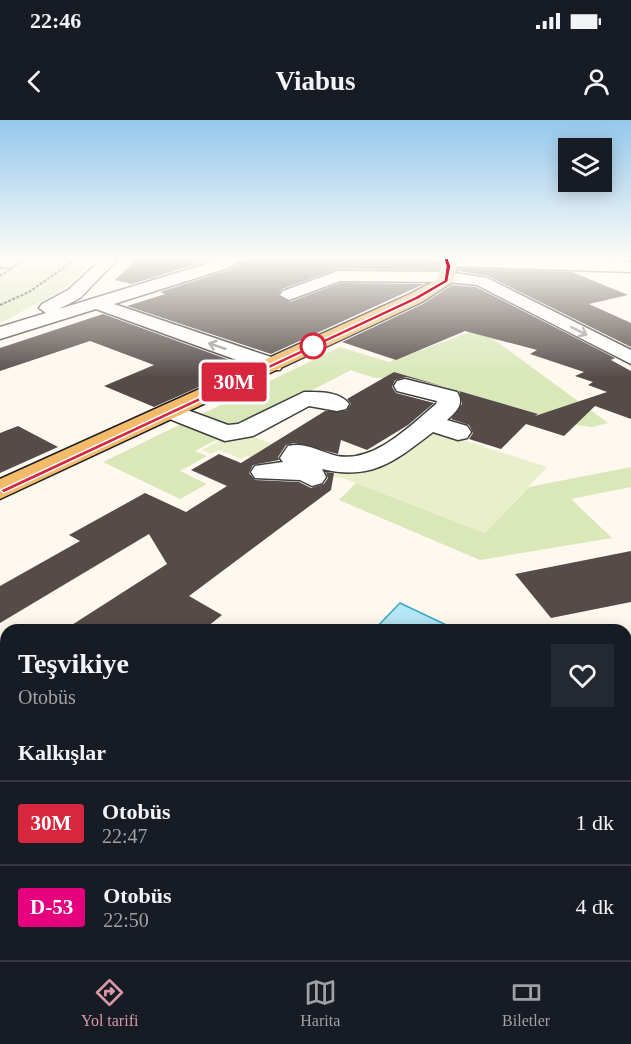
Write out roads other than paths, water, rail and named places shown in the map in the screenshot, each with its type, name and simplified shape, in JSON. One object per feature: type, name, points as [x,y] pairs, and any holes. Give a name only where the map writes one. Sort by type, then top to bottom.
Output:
[{"type":"main road","points":[[0,490],[416,298]]},
{"type":"street","points":[[3,332],[66,298]]},
{"type":"street","points":[[3,332],[117,298]]},
{"type":"street","points":[[515,298],[631,358]]},
{"type":"street","points":[[98,304],[272,365]]},
{"type":"street","points":[[244,431],[292,469],[326,463],[369,465],[446,413],[410,386]]},
{"type":"street","points":[[171,411],[225,433],[244,431],[304,399],[322,399],[337,404]]},
{"type":"water","points":[[400,603],[444,624],[380,624]]}]
